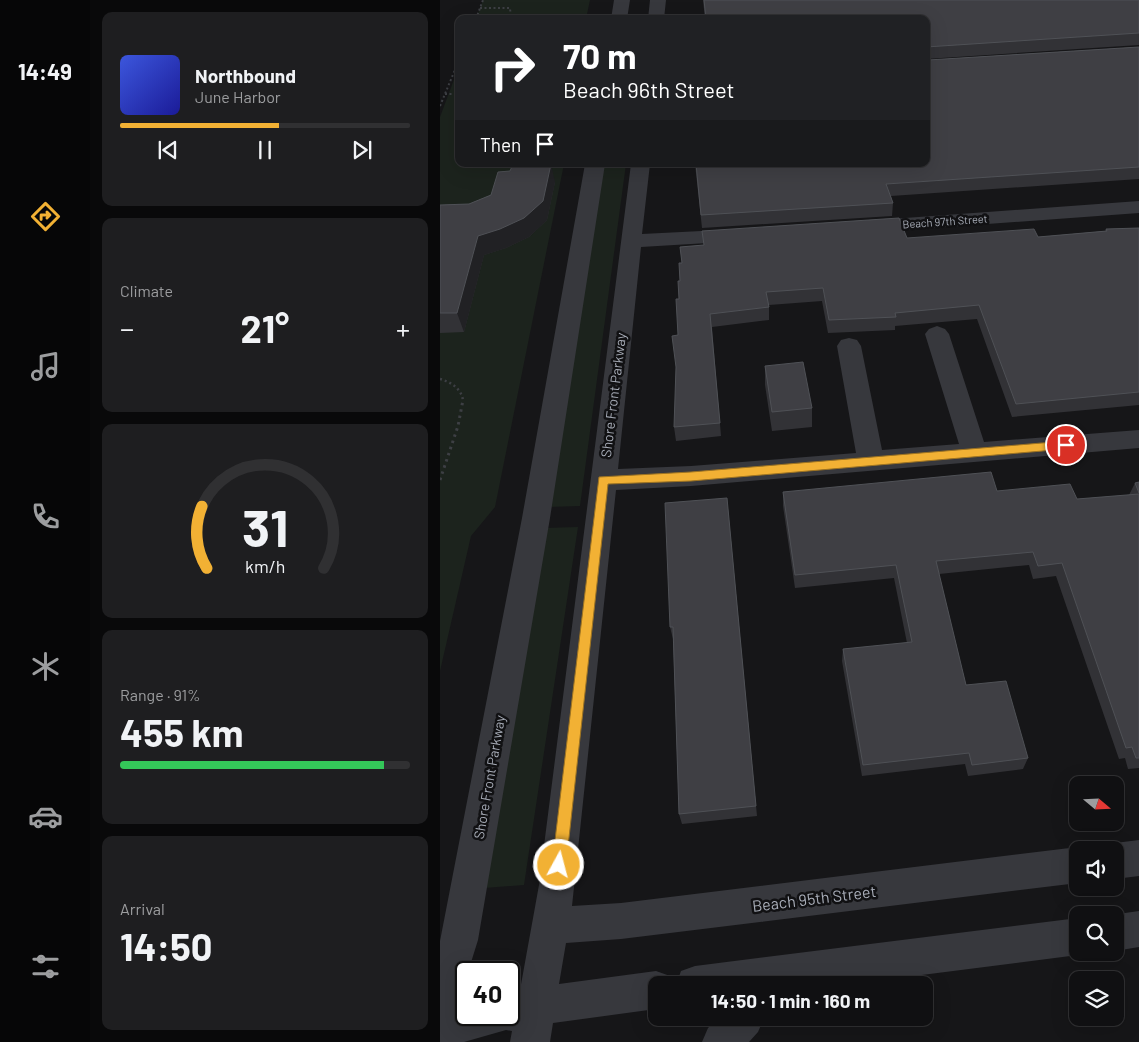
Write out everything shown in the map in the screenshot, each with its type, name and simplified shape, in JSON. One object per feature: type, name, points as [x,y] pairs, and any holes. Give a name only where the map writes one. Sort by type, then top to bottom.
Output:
[{"type":"street","points":[[620,15],[622,0]]},
{"type":"street","points":[[656,15],[658,0]]},
{"type":"street","name":"Shore Front Parkway","points":[[440,1004],[461,931],[536,518],[594,167]]},
{"type":"street","name":"Shore Front Parkway","points":[[525,1020],[549,926],[557,885],[640,167]]},
{"type":"street","name":"Beach 97th Street","points":[[844,228],[1139,207]]},
{"type":"street","points":[[630,241],[765,234]]},
{"type":"street","points":[[937,334],[975,453]]},
{"type":"street","points":[[848,346],[871,462]]},
{"type":"street","points":[[603,480],[691,476],[1139,439]]},
{"type":"street","points":[[1124,860],[1139,858]]},
{"type":"street","name":"Beach 95th Street","points":[[549,926],[621,921],[1069,866]]},
{"type":"street","points":[[1124,931],[1139,929]]},
{"type":"street","points":[[800,976],[1069,937]]},
{"type":"street","points":[[525,1020],[648,992]]},
{"type":"street","points":[[440,1028],[455,1025]]},
{"type":"street","points":[[722,1042],[737,1026]]},
{"type":"path","points":[[477,15],[483,0]]},
{"type":"path","points":[[480,8],[510,8],[511,15]]},
{"type":"path","points":[[440,106],[455,70]]},
{"type":"path","points":[[445,94],[455,94]]},
{"type":"path","points":[[440,379],[456,388],[463,397],[462,410],[440,480]]},
{"type":"shaded area","points":[[483,0],[590,0],[587,15],[477,15]]},
{"type":"shaded area","points":[[455,77],[455,167],[563,167],[495,507],[471,536],[440,671],[440,117]]},
{"type":"shaded area","points":[[603,167],[626,167],[580,506],[548,507]]},
{"type":"shaded area","points":[[578,527],[524,885],[484,888],[544,528]]},
{"type":"building","points":[[704,0],[1139,0],[1139,33],[930,47],[930,15],[706,15]]},
{"type":"building","points":[[1139,47],[1139,167],[886,184],[893,203],[701,215],[696,167],[930,167],[930,60]]},
{"type":"building","points":[[512,167],[550,167],[543,201],[524,218],[478,236],[457,313],[440,313],[440,205],[469,204],[491,195],[498,172],[510,171]]},
{"type":"building","points":[[899,218],[907,238],[1034,229],[1038,237],[1107,231],[1106,229],[1139,228],[1139,392],[1016,404],[979,305],[895,313],[896,317],[829,320],[823,288],[766,292],[769,307],[710,314],[720,423],[674,427],[676,367],[672,336],[678,335],[676,299],[679,299],[679,263],[682,263],[680,247],[704,245],[702,231]]},
{"type":"building","points":[[803,362],[812,408],[772,412],[765,366]]},
{"type":"building","points":[[991,472],[997,491],[1070,484],[1077,499],[1139,494],[1139,758],[1136,758],[1132,747],[1126,748],[1062,563],[1038,566],[1033,552],[936,561],[966,685],[1006,681],[1028,758],[972,765],[969,753],[863,765],[843,649],[912,642],[896,565],[795,575],[783,492]]},
{"type":"building","points":[[1139,482],[1139,493],[1135,483]]},
{"type":"building","points":[[727,498],[756,806],[679,814],[673,627],[670,627],[665,503]]},
{"type":"route","points":[[559,865],[603,480],[691,476],[1066,445]]}]
